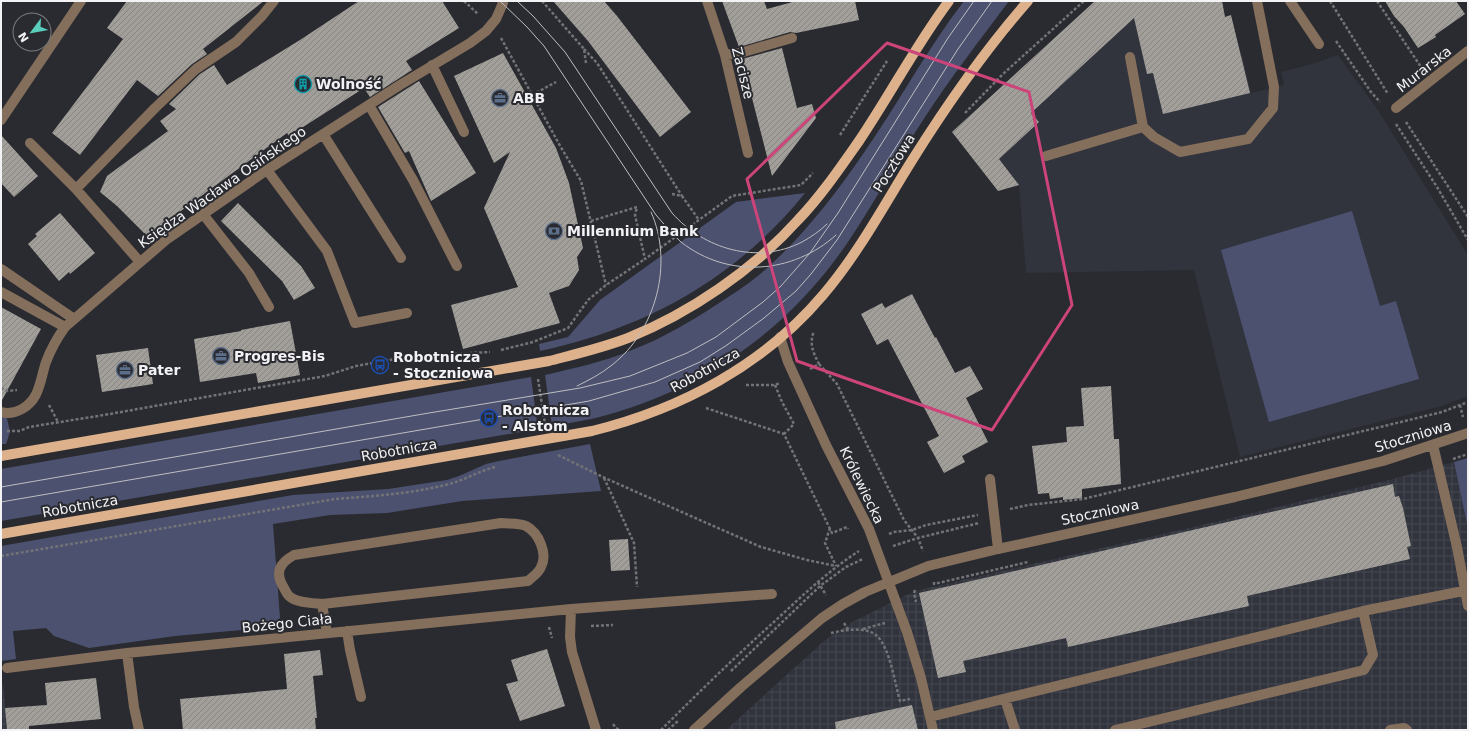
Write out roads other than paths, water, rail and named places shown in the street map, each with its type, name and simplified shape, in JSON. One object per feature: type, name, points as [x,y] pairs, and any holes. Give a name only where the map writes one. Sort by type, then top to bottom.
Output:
[{"type":"main road","points":[[1,456],[549,361],[582,353],[626,338],[667,320],[700,301],[747,268],[776,243],[798,220],[819,195],[859,141],[949,1]]},
{"type":"main road","name":"Pocztowa","points":[[780,337],[819,300],[840,274],[958,91],[1008,23],[1028,1]]},
{"type":"main road","name":"Robotnicza","points":[[1,534],[565,436],[619,424],[669,406],[717,382],[758,355],[780,337]]},
{"type":"street","points":[[1,120],[81,1]]},
{"type":"street","points":[[76,189],[155,108],[196,70],[236,42],[262,16],[274,1]]},
{"type":"street","name":"Księdza Wacława Osińskiego","points":[[4,413],[16,412],[34,399],[40,387],[46,363],[55,340],[65,327],[166,240],[323,134],[432,65],[470,43],[486,31],[493,22],[503,3],[502,1]]},
{"type":"street","name":"Zacisze","points":[[706,1],[725,55],[748,153]]},
{"type":"street","points":[[1130,58],[1143,127],[1154,137],[1180,152],[1248,139],[1273,108],[1274,87],[1257,1]]},
{"type":"street","points":[[1290,1],[1319,44]]},
{"type":"street","points":[[725,55],[740,53],[792,38]]},
{"type":"street","name":"Murarska","points":[[1396,108],[1468,51]]},
{"type":"street","points":[[432,65],[464,132]]},
{"type":"street","points":[[369,105],[413,180],[457,266]]},
{"type":"street","points":[[1046,156],[1143,127]]},
{"type":"street","points":[[323,134],[401,258]]},
{"type":"street","points":[[30,143],[76,189],[140,262]]},
{"type":"street","points":[[268,170],[327,251],[355,323],[407,313]]},
{"type":"street","points":[[203,214],[249,273],[269,307]]},
{"type":"street","points":[[1,269],[74,319]]},
{"type":"street","points":[[1,292],[65,327]]},
{"type":"street","name":"Królewiecka","points":[[780,337],[788,362],[806,402],[866,524],[888,582]]},
{"type":"street","name":"Stoczniowa","points":[[694,730],[741,687],[822,618],[857,596],[928,566],[998,549],[1235,497],[1383,461],[1468,433]]},
{"type":"street","points":[[1433,445],[1457,547],[1468,606]]},
{"type":"street","points":[[990,479],[998,549]]},
{"type":"street","points":[[501,523],[525,526],[535,534],[541,546],[544,559],[541,569],[528,581],[322,604],[304,602],[289,596],[280,582],[279,568],[284,561],[294,555],[501,523]]},
{"type":"street","points":[[888,582],[909,639],[921,678],[932,730]]},
{"type":"street","points":[[930,717],[1363,611],[1466,590]]},
{"type":"street","name":"Bożego Ciała","points":[[7,668],[127,653],[571,609],[772,594]]},
{"type":"street","points":[[322,604],[327,633]]},
{"type":"street","points":[[571,609],[570,637],[572,652],[596,730]]},
{"type":"street","points":[[1116,730],[1364,670],[1373,655],[1363,611]]},
{"type":"street","points":[[347,631],[361,697]]},
{"type":"street","points":[[127,653],[134,707],[139,730]]},
{"type":"street","points":[[1005,699],[1015,730]]},
{"type":"street","points":[[1390,730],[1404,728],[1407,730]]},
{"type":"tram line","points":[[500,1],[544,46],[656,215],[681,242],[699,254],[719,262],[739,266],[760,267],[780,264],[800,258],[819,248],[836,235]]},
{"type":"tram line","points":[[517,1],[533,16],[565,52],[672,213],[685,226],[699,236],[732,250],[767,252],[785,249],[802,242],[827,224]]},
{"type":"tram line","points":[[1,487],[580,388],[630,376],[687,353],[716,337],[763,302],[781,286],[810,253],[838,213],[948,38],[974,1]]},
{"type":"tram line","points":[[1,502],[589,401],[655,382],[700,362],[727,345],[764,318],[796,291],[811,274],[837,240],[958,49],[992,1]]},
{"type":"tram line","points":[[577,386],[604,371],[627,351],[640,334],[650,315],[657,295],[661,253],[658,232],[651,212]]},
{"type":"place","name":"Wolność","points":[[303,84]]},
{"type":"place","name":"ABB","points":[[500,98]]},
{"type":"place","name":"Millennium Bank","points":[[554,231]]},
{"type":"place","name":"Progres-Bis","points":[[221,356]]},
{"type":"place","name":"Robotnicza - Stoczniowa","points":[[380,365]]},
{"type":"place","name":"Pater","points":[[125,370]]},
{"type":"place","name":"Robotnicza - Alstom","points":[[489,418]]}]
